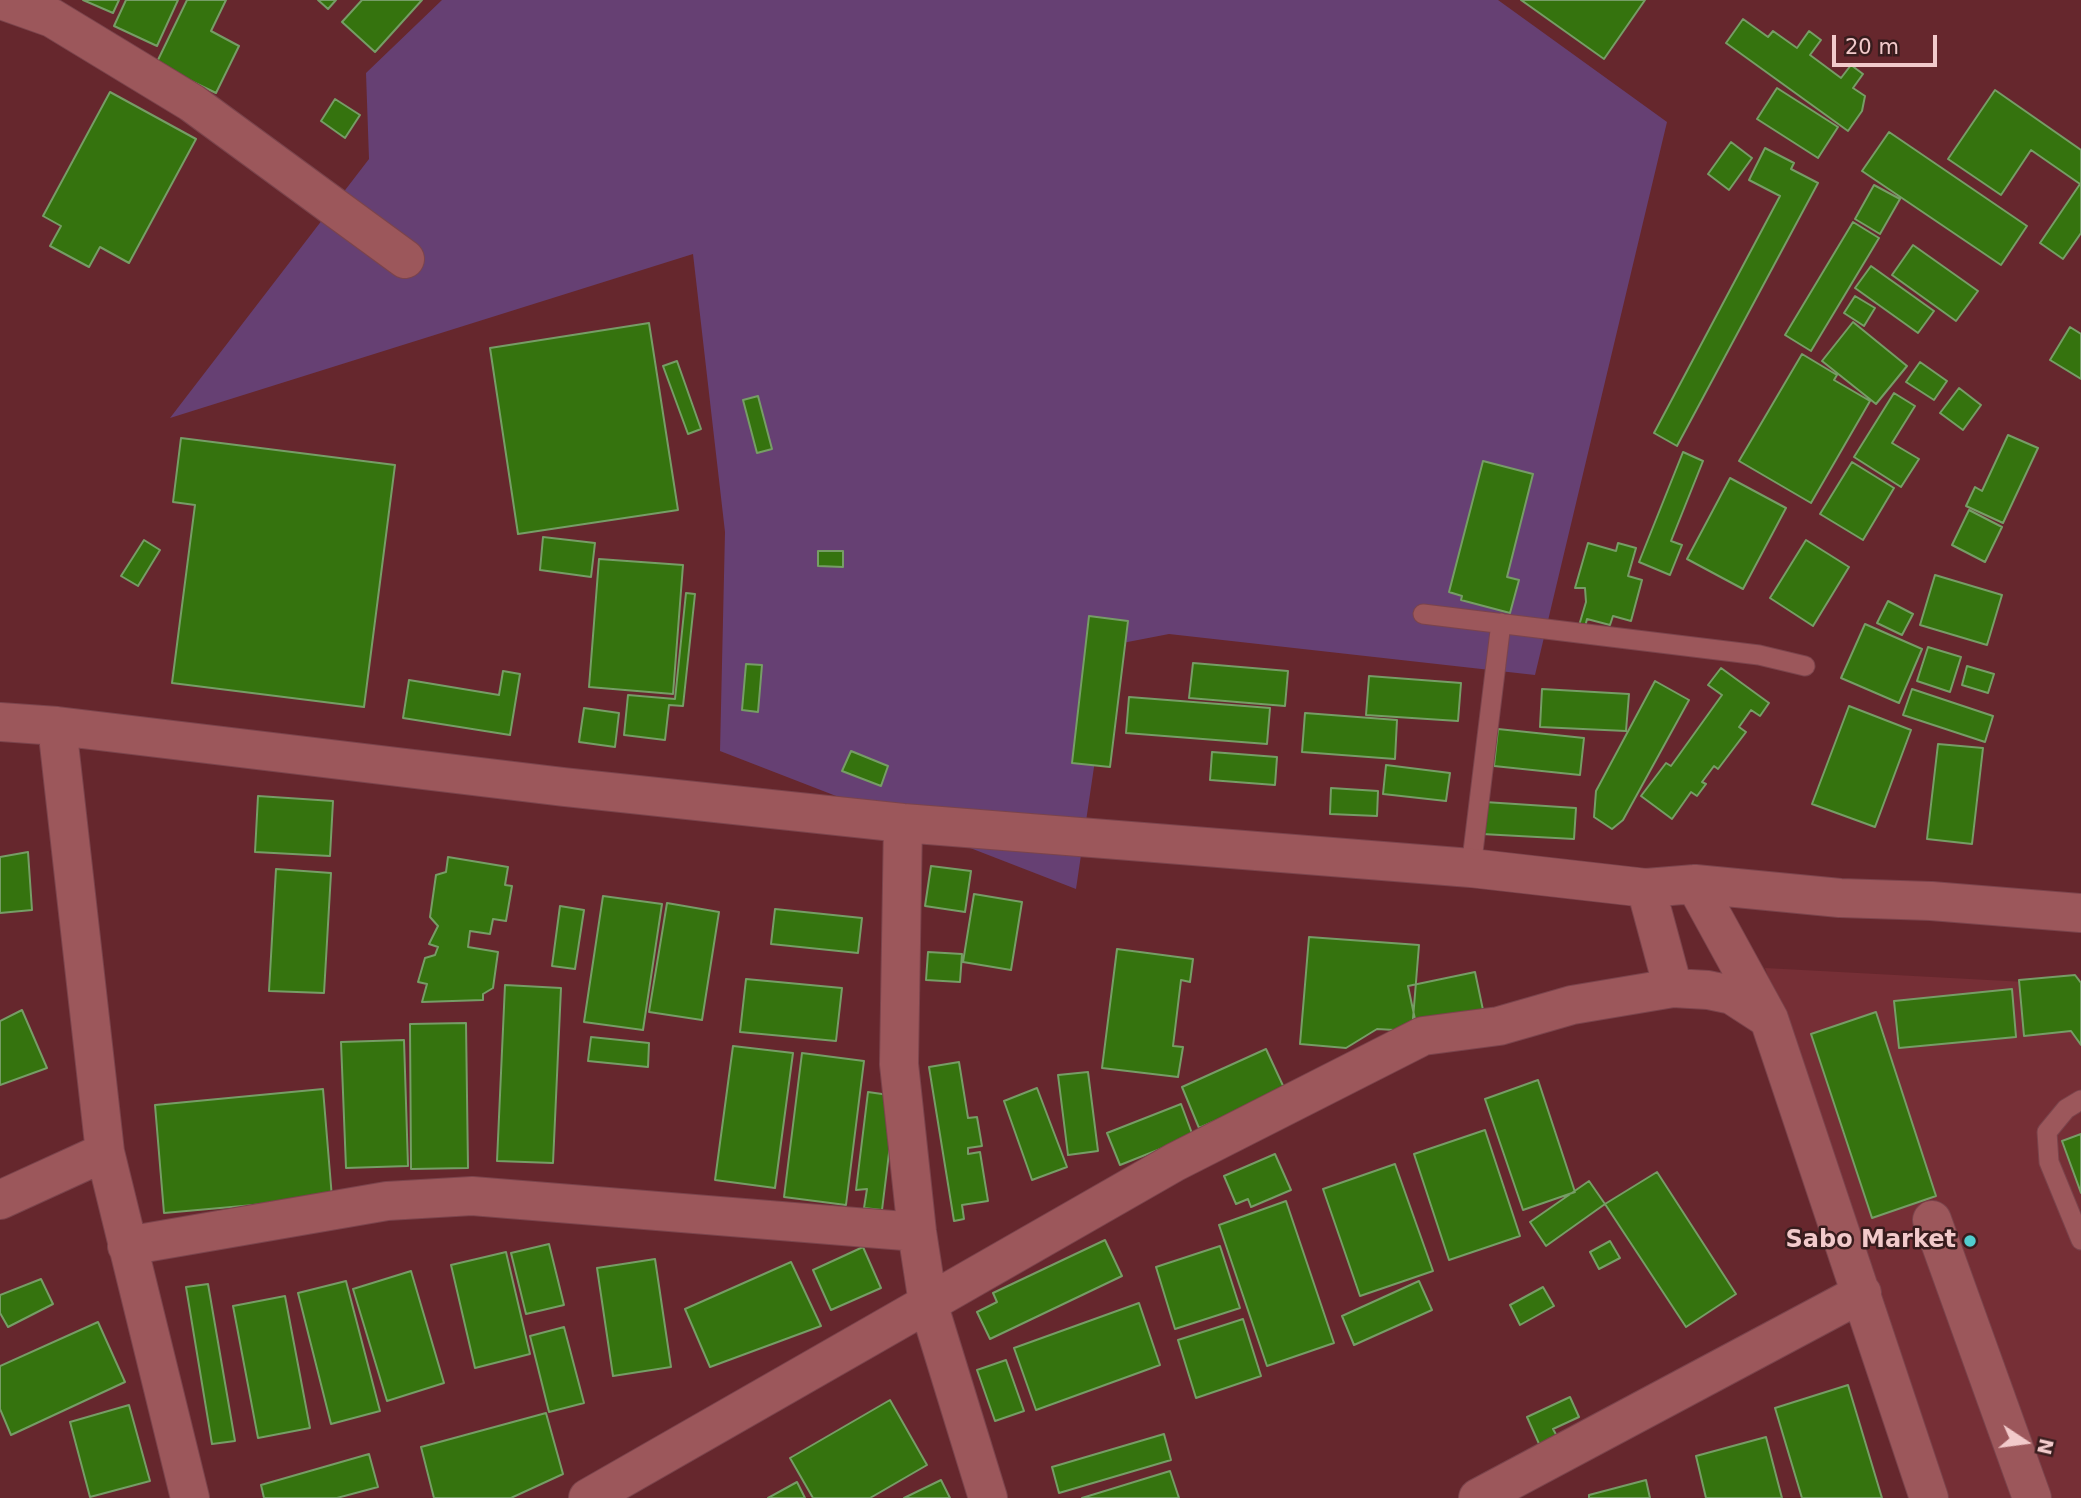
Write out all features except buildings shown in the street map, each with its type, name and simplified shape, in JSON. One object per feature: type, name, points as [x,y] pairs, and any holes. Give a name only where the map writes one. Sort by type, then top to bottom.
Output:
[{"type":"street","points":[[1,0],[52,18],[192,103],[405,259]]},
{"type":"street","points":[[0,722],[57,726],[564,787],[903,823],[1471,868],[1646,888],[1695,884],[1840,898],[1931,901],[2081,914]]},
{"type":"street","points":[[57,726],[104,1152],[190,1498]]},
{"type":"street","points":[[903,823],[899,1064],[916,1232],[929,1303],[988,1498]]},
{"type":"street","points":[[1695,884],[1769,1019],[1929,1498]]},
{"type":"street","points":[[1646,888],[1673,988]]},
{"type":"street","points":[[602,1494],[1175,1162],[1423,1036],[1499,1026],[1572,1005],[1673,988],[1708,990],[1732,995],[1769,1019]]},
{"type":"street","points":[[0,1200],[104,1152]]},
{"type":"street","points":[[127,1246],[387,1201],[472,1196],[916,1232]]},
{"type":"street","points":[[1932,1220],[2032,1498]]},
{"type":"street","points":[[1478,1498],[1861,1293]]},
{"type":"lane","points":[[1423,614],[1759,655],[1805,666]]},
{"type":"lane","points":[[1471,868],[1501,624]]},
{"type":"lane","points":[[2081,1100],[2066,1109],[2047,1132],[2049,1162],[2081,1240]]},
{"type":"shaded area","points":[[442,0],[1498,0],[1667,122],[1535,675],[1169,634],[1112,645],[1076,889],[720,751],[725,532],[693,254],[170,418],[369,159],[366,73]]},
{"type":"shaded area","name":"Sabo Market","points":[[1765,968],[2081,985],[2081,1498],[1948,1498]]},
{"type":"place","name":"Sabo Market","points":[[1970,1241]]}]
